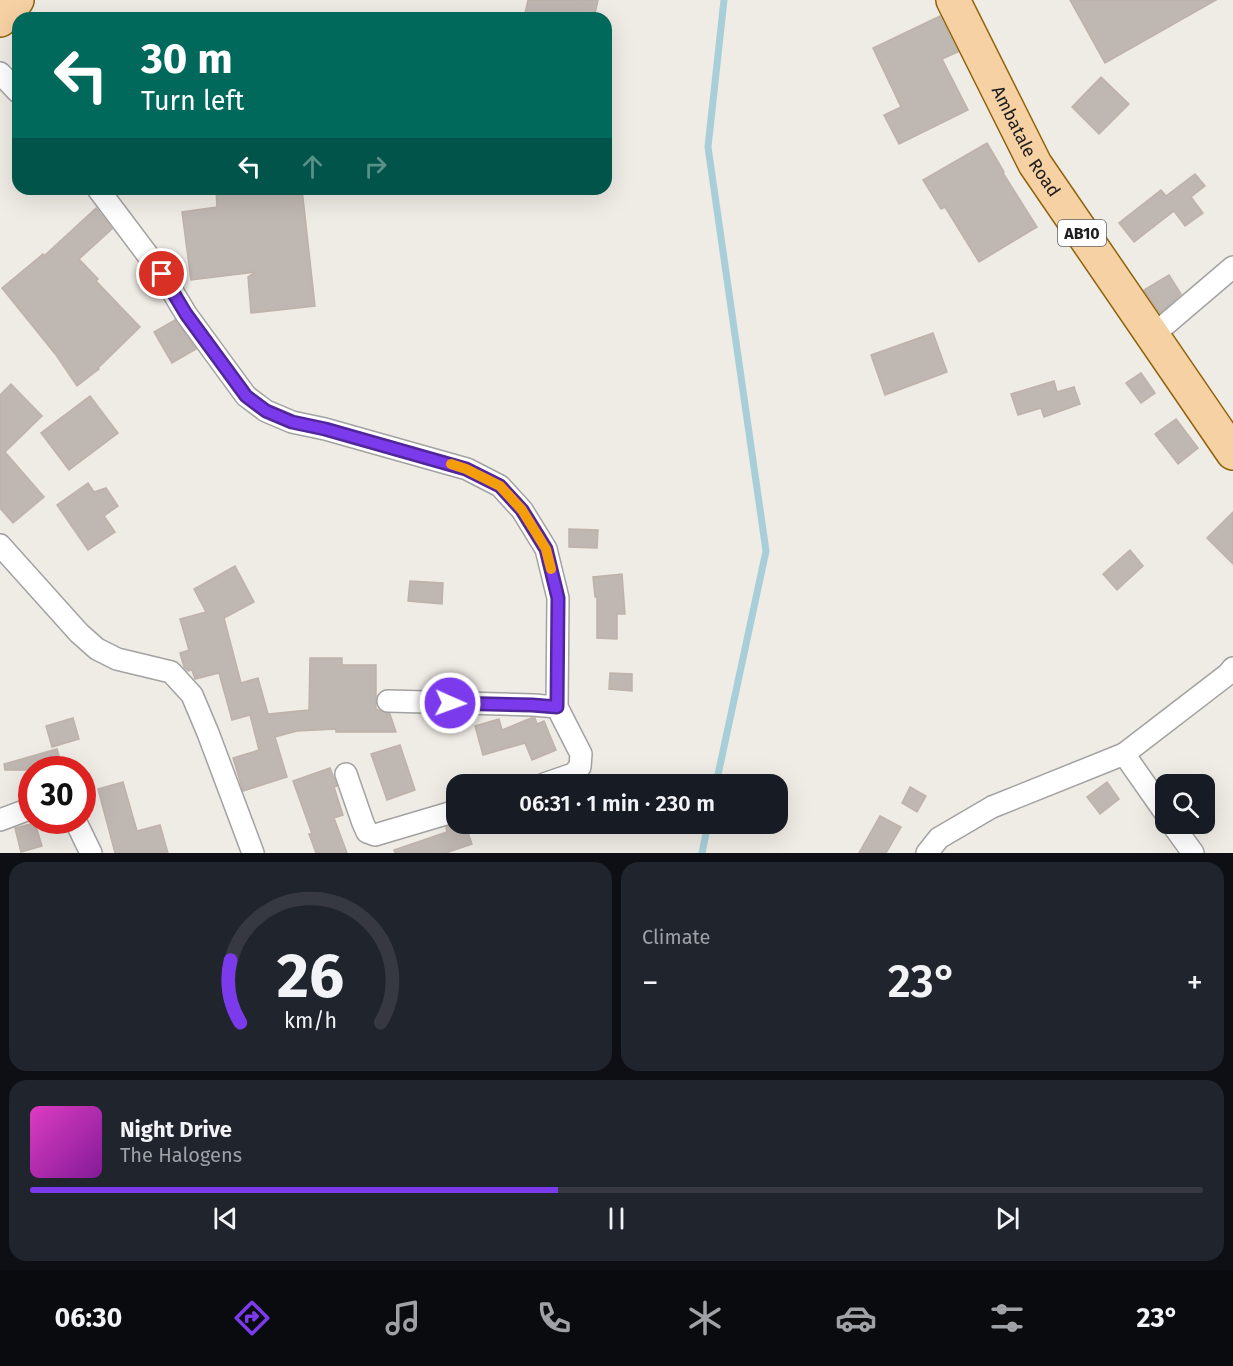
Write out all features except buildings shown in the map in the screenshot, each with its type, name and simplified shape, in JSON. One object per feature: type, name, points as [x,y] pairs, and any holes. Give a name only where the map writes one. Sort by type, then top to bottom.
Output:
[{"type":"main road","points":[[0,20],[17,0]]},
{"type":"main road","name":"Ambatale Road","points":[[953,0],[1035,164],[1233,453]]},
{"type":"street","points":[[0,73],[12,86]]},
{"type":"street","points":[[103,195],[162,274],[186,314],[241,390],[259,406],[292,422],[325,429],[466,469],[500,486],[522,510],[546,549],[558,598],[557,707],[581,754],[580,767],[573,774]]},
{"type":"street","points":[[1152,336],[1233,267]]},
{"type":"street","points":[[0,545],[97,650],[117,659],[171,672],[192,695],[253,853]]},
{"type":"street","points":[[927,853],[939,838],[992,807],[1124,754],[1233,668]]},
{"type":"street","points":[[388,701],[557,707]]},
{"type":"street","points":[[1124,754],[1155,798]]},
{"type":"street","points":[[346,774],[363,823],[368,832],[375,835],[446,814]]},
{"type":"street","points":[[0,820],[18,813]]},
{"type":"street","points":[[82,834],[91,853]]},
{"type":"street","points":[[1179,834],[1193,853]]},
{"type":"waterway","points":[[718,774],[766,551],[708,147],[724,0]]},
{"type":"waterway","points":[[702,853],[706,834]]},
{"type":"slow traffic","points":[[451,464],[500,486],[522,510],[546,549],[551,569]]},
{"type":"route","points":[[162,274],[186,314],[246,396],[266,411],[292,422],[325,429],[466,469],[500,486],[522,510],[546,549],[558,598],[557,707],[450,703]]}]
